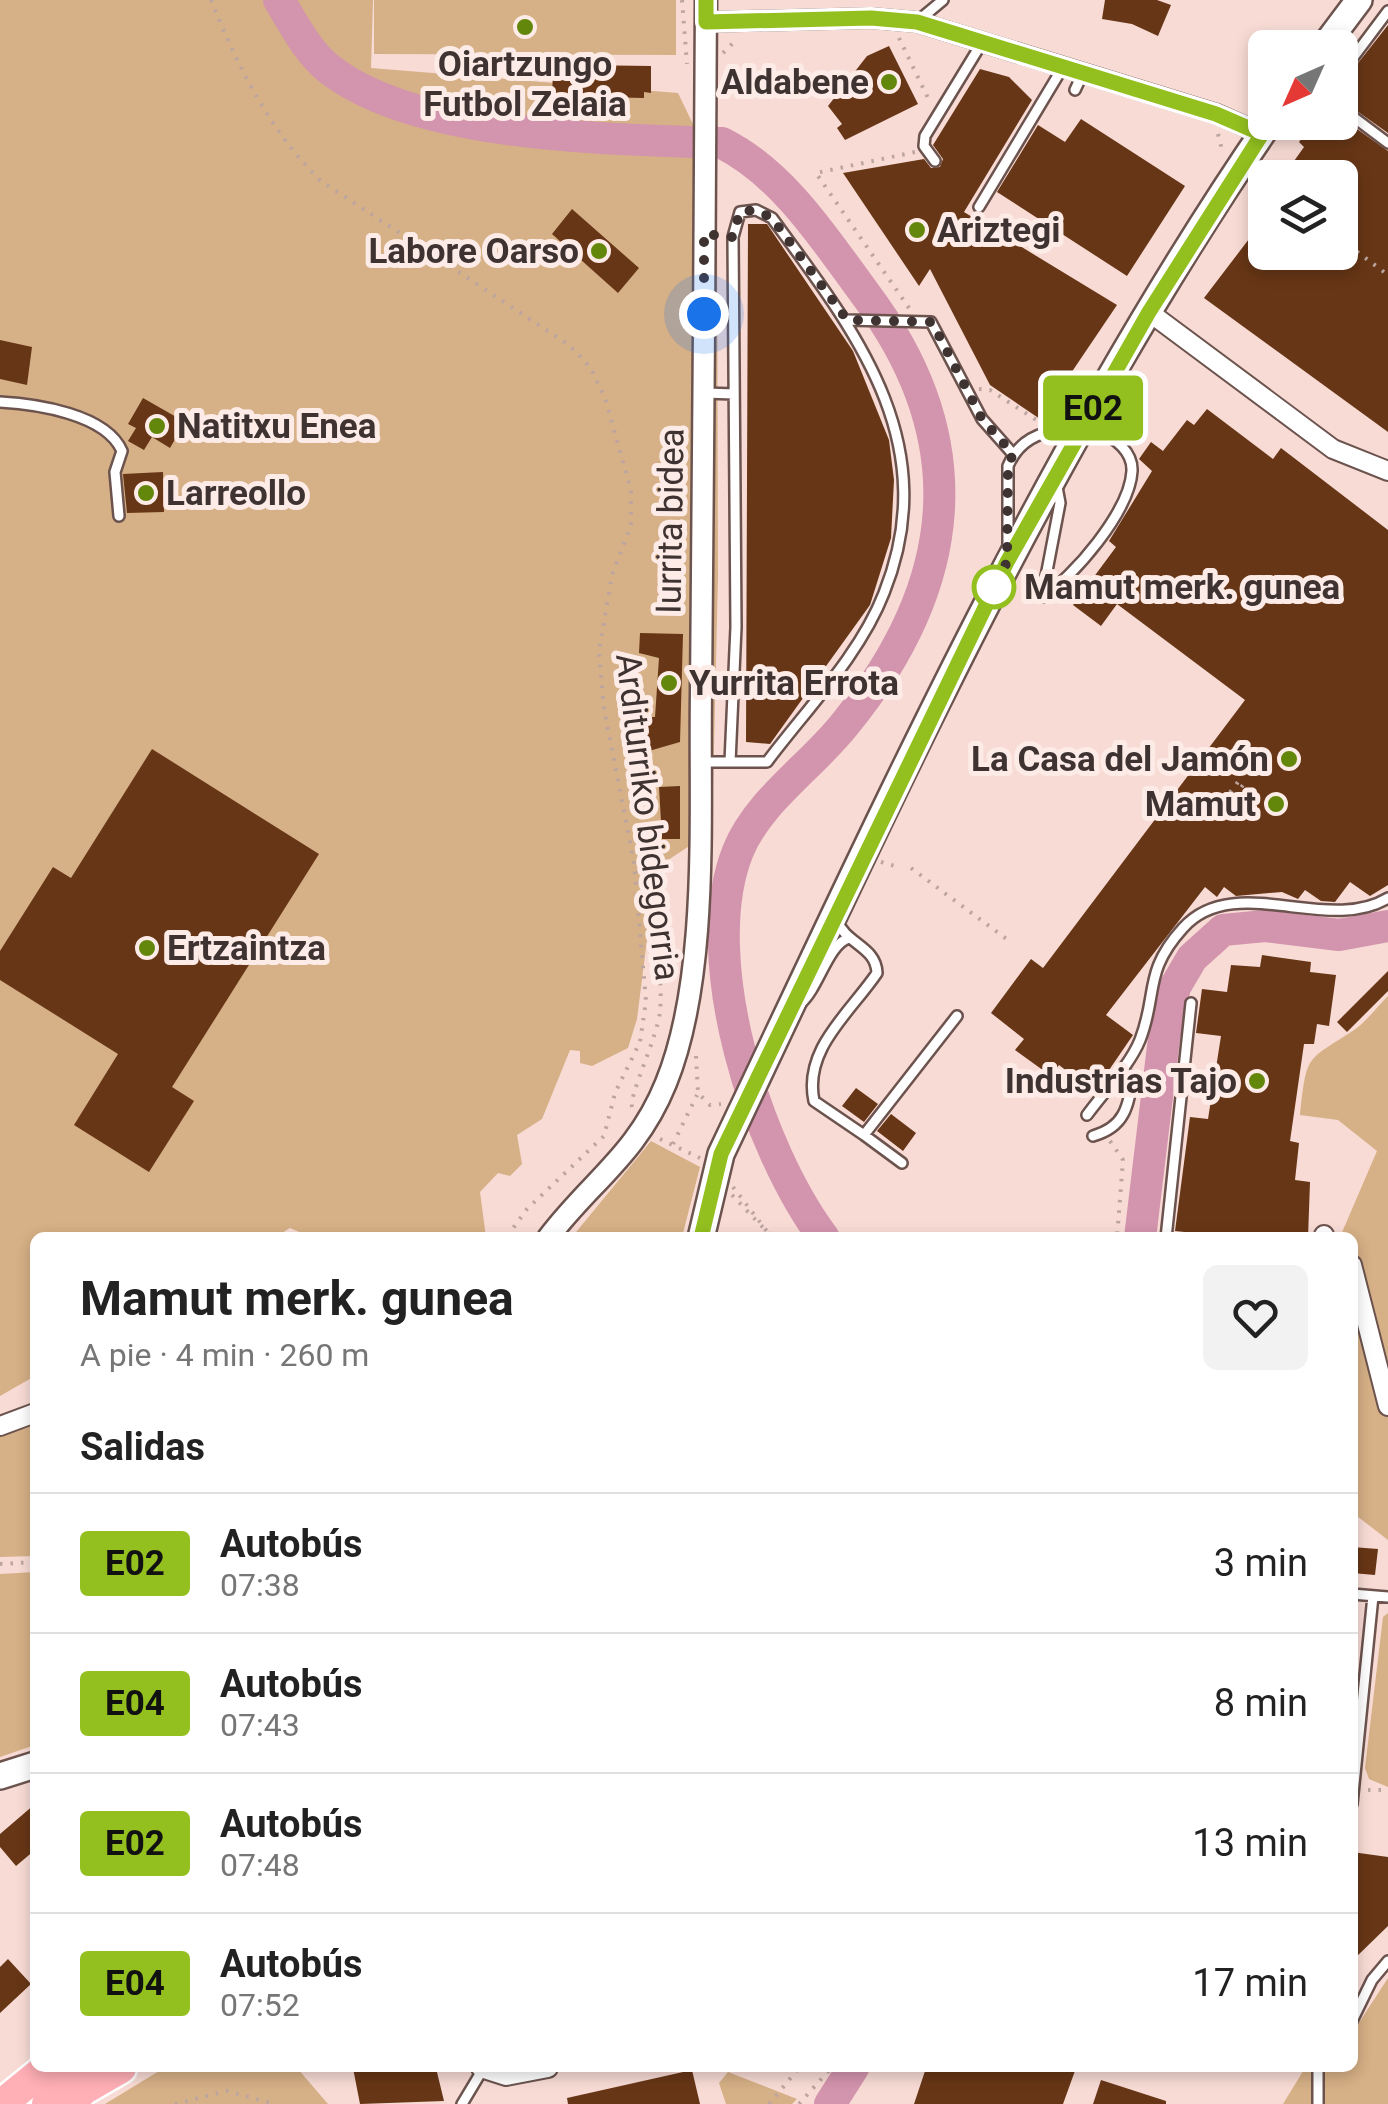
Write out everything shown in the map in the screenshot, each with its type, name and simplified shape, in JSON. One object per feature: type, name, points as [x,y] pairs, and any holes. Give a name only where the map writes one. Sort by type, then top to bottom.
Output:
[{"type":"highway","points":[[2,2104],[39,2072]]},
{"type":"highway","points":[[47,2104],[74,2072]]},
{"type":"highway","points":[[70,2104],[83,2090],[114,2072]]},
{"type":"main road","points":[[1336,30],[1359,0]]},
{"type":"main road","points":[[702,1232],[714,1174],[730,1135],[1007,562],[1149,312],[1258,140]]},
{"type":"main road","points":[[0,1776],[30,1767]]},
{"type":"street","name":"Iurrita bidea","points":[[554,1232],[612,1171],[641,1130],[677,1051],[691,980],[700,762],[704,393],[719,236],[705,179],[706,0]]},
{"type":"street","points":[[706,22],[917,22],[1063,67],[1079,82],[1248,123]]},
{"type":"street","points":[[1149,312],[1333,449],[1364,465],[1388,470]]},
{"type":"street","points":[[1358,1288],[1388,1406]]},
{"type":"street","points":[[0,1426],[30,1416]]},
{"type":"street","points":[[494,2072],[506,2076],[527,2072]]},
{"type":"lane","points":[[917,22],[943,0]]},
{"type":"lane","points":[[1358,52],[1388,11]]},
{"type":"lane","points":[[935,161],[924,146],[925,136],[983,42]]},
{"type":"lane","points":[[978,207],[1063,67]]},
{"type":"lane","points":[[1358,120],[1388,142]]},
{"type":"lane","points":[[700,762],[730,762],[766,762],[847,655],[884,594],[899,536],[902,486],[896,432],[878,374],[847,320],[772,218],[756,210],[740,212],[719,236],[734,394],[736,627],[730,762]]},
{"type":"lane","points":[[847,320],[932,322],[982,419],[1013,454]]},
{"type":"lane","points":[[704,393],[734,394]]},
{"type":"lane","points":[[0,402],[74,417],[117,438],[122,451],[115,472],[119,516]]},
{"type":"lane","points":[[1007,562],[1008,466],[1013,454],[1034,436],[1065,430]]},
{"type":"lane","points":[[1054,475],[1060,504],[1042,597],[1067,582],[1128,489],[1132,468],[1124,450],[1114,438],[1099,431]]},
{"type":"lane","points":[[1087,1115],[1140,1040],[1157,964],[1185,925],[1213,907],[1256,904],[1330,911],[1376,905],[1388,898]]},
{"type":"lane","points":[[836,912],[839,927],[868,950],[876,962],[876,973],[819,1051],[811,1086],[814,1101],[902,1164]]},
{"type":"lane","points":[[788,1014],[815,991],[838,943],[849,938]]},
{"type":"lane","points":[[1167,1232],[1191,1003]]},
{"type":"lane","points":[[864,1135],[957,1016]]},
{"type":"lane","points":[[1098,1135],[1125,1116],[1133,1076]]},
{"type":"lane","points":[[1358,1595],[1388,1598]]},
{"type":"lane","points":[[1358,1751],[1373,1596]]},
{"type":"lane","points":[[1358,2009],[1372,1980],[1388,1960]]},
{"type":"lane","points":[[462,2104],[480,2072]]},
{"type":"lane","points":[[1318,2072],[1318,2104]]},
{"type":"path","name":"Arditurriko bidegorria","points":[[210,0],[261,104],[299,160],[321,180],[569,345],[590,367],[605,398],[630,490],[631,525],[612,575],[600,650],[604,709],[634,863],[646,1001],[640,1042],[615,1092],[604,1136],[527,1209],[510,1232]]},
{"type":"path","points":[[682,0],[683,54],[704,71],[735,40],[749,35]]},
{"type":"path","points":[[897,20],[896,32],[928,98]]},
{"type":"path","points":[[911,153],[816,172],[914,322]]},
{"type":"path","points":[[1358,252],[1388,275]]},
{"type":"path","points":[[1053,406],[1069,416]]},
{"type":"path","points":[[1220,811],[1240,783]]},
{"type":"path","points":[[876,873],[882,861],[895,866]]},
{"type":"path","points":[[634,863],[650,921],[660,991],[650,1057],[632,1094],[634,1112]]},
{"type":"path","points":[[910,868],[1008,940]]},
{"type":"path","points":[[673,1144],[698,1093]]},
{"type":"path","points":[[1098,1135],[1123,1160],[1117,1232]]},
{"type":"path","points":[[655,1136],[700,1158]]},
{"type":"path","points":[[726,1179],[768,1232]]},
{"type":"path","points":[[732,1195],[767,1232]]},
{"type":"path","points":[[0,1564],[30,1562]]},
{"type":"path","points":[[1358,1792],[1388,1790]]},
{"type":"path","points":[[769,2104],[796,2072]]},
{"type":"path","points":[[800,2104],[827,2072]]},
{"type":"path","points":[[175,2104],[227,2091],[275,2104]]},
{"type":"shaded area","points":[[0,0],[373,0],[371,68],[678,93],[717,174],[718,576],[712,831],[656,868],[637,1019],[628,1048],[592,1066],[580,1063],[580,1051],[570,1050],[542,1119],[517,1135],[522,1164],[510,1176],[498,1173],[480,1192],[485,1232],[299,1232],[290,1228],[284,1232],[30,1232],[30,1379],[0,1396]]},
{"type":"shaded area","name":"Oiartzungo Futbol Zelaia","points":[[374,0],[676,0],[676,55],[374,54]]},
{"type":"shaded area","points":[[1388,996],[1388,1540],[1358,1517],[1358,1232],[1342,1232],[1377,1151],[1338,1120],[1300,1115],[1312,1061],[1359,1026]]},
{"type":"shaded area","points":[[651,1141],[700,1167],[683,1232],[576,1232]]},
{"type":"shaded area","points":[[30,1427],[30,1556],[0,1557],[0,1436]]},
{"type":"shaded area","points":[[30,1572],[30,1747],[0,1757],[0,1574]]},
{"type":"shaded area","points":[[1388,1613],[1388,1787],[1369,1779],[1365,1768],[1383,1617]]},
{"type":"shaded area","points":[[1388,1978],[1388,2104],[1283,2104],[1303,2072],[1358,2072],[1358,2024]]},
{"type":"shaded area","points":[[157,2072],[300,2072],[328,2104],[105,2104]]},
{"type":"shaded area","points":[[728,2072],[797,2099],[792,2104],[726,2104],[719,2083]]},
{"type":"building","points":[[1105,0],[1157,0],[1171,5],[1158,36],[1132,24],[1102,19]]},
{"type":"building","points":[[1388,25],[1388,133],[1358,112],[1358,63]]},
{"type":"building","points":[[889,46],[918,104],[845,140],[837,128],[842,124],[828,106],[867,56]]},
{"type":"building","points":[[579,65],[651,66],[651,93],[644,92],[644,98],[552,96],[553,71],[579,72]]},
{"type":"building","points":[[980,69],[1009,77],[1032,100],[964,212],[1117,305],[1040,419],[990,385],[930,269],[919,286],[843,173],[924,159],[931,168],[940,167],[943,159],[933,145]]},
{"type":"building","points":[[1081,119],[1185,186],[1127,276],[997,192],[1038,125],[1065,142]]},
{"type":"building","points":[[1358,130],[1388,151],[1388,432],[1204,298],[1248,240],[1248,270],[1358,270],[1358,160],[1295,160],[1304,147],[1299,142],[1358,140]]},
{"type":"building","points":[[572,209],[639,268],[618,293],[552,234]]},
{"type":"building","points":[[748,224],[767,224],[853,351],[889,440],[894,480],[891,538],[870,605],[770,744],[746,742]]},
{"type":"building","points":[[0,340],[32,347],[27,385],[0,379]]},
{"type":"building","name":"Natitxu Enea","points":[[143,398],[185,422],[170,448],[152,437],[144,450],[128,441],[136,428],[128,424]]},
{"type":"building","name":"Mamut","points":[[1207,409],[1273,459],[1281,448],[1388,530],[1388,885],[1370,896],[1350,882],[1335,902],[1321,901],[1305,890],[1298,899],[1282,892],[1236,896],[1224,887],[1217,897],[1205,887],[1106,1015],[1133,1035],[1094,1092],[1059,1065],[1051,1076],[1015,1050],[1024,1039],[991,1013],[1031,959],[1043,968],[1245,700],[1117,604],[1101,626],[1073,605],[1116,547],[1109,541],[1152,471],[1139,459],[1151,442],[1163,451],[1187,420],[1194,425]]},
{"type":"building","name":"Larreollo","points":[[163,472],[164,512],[127,513],[123,474]]},
{"type":"building","points":[[640,633],[683,634],[680,742],[642,753],[638,717],[655,717],[659,658],[639,653]]},
{"type":"building","points":[[152,749],[319,854],[172,1087],[194,1101],[149,1172],[74,1125],[118,1054],[0,980],[0,951],[53,867],[71,878]]},
{"type":"building","points":[[680,786],[680,839],[662,839],[659,787]]},
{"type":"building","name":"Industrias Tajo","points":[[1262,955],[1311,962],[1310,972],[1336,975],[1329,1026],[1317,1024],[1314,1044],[1304,1044],[1290,1141],[1299,1143],[1295,1180],[1310,1182],[1308,1232],[1175,1231],[1190,1117],[1208,1119],[1221,1036],[1196,1033],[1202,989],[1227,992],[1231,965],[1260,967]]},
{"type":"building","points":[[1388,971],[1388,991],[1347,1032],[1337,1022]]},
{"type":"building","points":[[856,1088],[878,1104],[864,1122],[842,1106]]},
{"type":"building","points":[[891,1114],[916,1133],[903,1151],[877,1131]]},
{"type":"building","points":[[1358,1547],[1378,1549],[1375,1575],[1358,1574]]},
{"type":"building","points":[[30,1808],[30,1854],[16,1866],[0,1847],[0,1834]]},
{"type":"building","points":[[1358,1853],[1388,1857],[1388,1926],[1358,1955]]},
{"type":"building","points":[[8,1959],[30,1985],[0,2013],[0,1967]]},
{"type":"building","points":[[354,2072],[437,2072],[444,2101],[360,2104]]},
{"type":"building","points":[[692,2072],[700,2104],[568,2104],[567,2098]]},
{"type":"building","points":[[925,2072],[1075,2072],[1063,2104],[914,2104]]},
{"type":"building","points":[[1101,2080],[1166,2101],[1166,2104],[1093,2104]]},
{"type":"waterway","points":[[279,0],[307,45],[328,68],[365,91],[411,109],[516,130],[722,143],[744,156],[802,210],[866,295],[901,350],[925,404],[937,458],[939,512],[930,566],[911,619],[883,672],[845,724],[787,784],[747,833],[738,851],[727,895],[724,944],[740,1051],[776,1155],[820,1232]]},
{"type":"waterway","points":[[1141,1232],[1164,1038],[1175,987],[1192,958],[1223,930],[1265,926],[1339,935],[1388,926]]},
{"type":"waterway","points":[[830,2104],[850,2072]]},
{"type":"bus line","name":"E02","points":[[702,1232],[707,1197],[721,1154],[1007,562],[1149,312],[1262,134],[1216,114],[917,22],[871,18],[706,22],[706,0]]},
{"type":"place","name":"Oiartzungo Futbol Zelaia","points":[[525,27]]},
{"type":"place","name":"Aldabene","points":[[889,82]]},
{"type":"place","name":"Ariztegi","points":[[917,230]]},
{"type":"place","name":"Labore Oarso","points":[[599,251]]},
{"type":"place","name":"Natitxu Enea","points":[[157,426]]},
{"type":"place","name":"Larreollo","points":[[146,493]]},
{"type":"place","name":"Mamut merk. gunea","points":[[994,587]]},
{"type":"place","name":"Yurrita Errota","points":[[669,683]]},
{"type":"place","name":"La Casa del Jamón","points":[[1289,759]]},
{"type":"place","name":"Mamut","points":[[1276,804]]},
{"type":"place","name":"Ertzaintza","points":[[147,948]]},
{"type":"place","name":"Industrias Tajo","points":[[1257,1081]]},
{"type":"route","points":[[704,314],[704,234],[732,237],[740,212],[756,210],[772,218],[847,320],[932,322],[982,419],[1013,454],[1008,466],[1007,562],[990,594],[994,587]]}]
